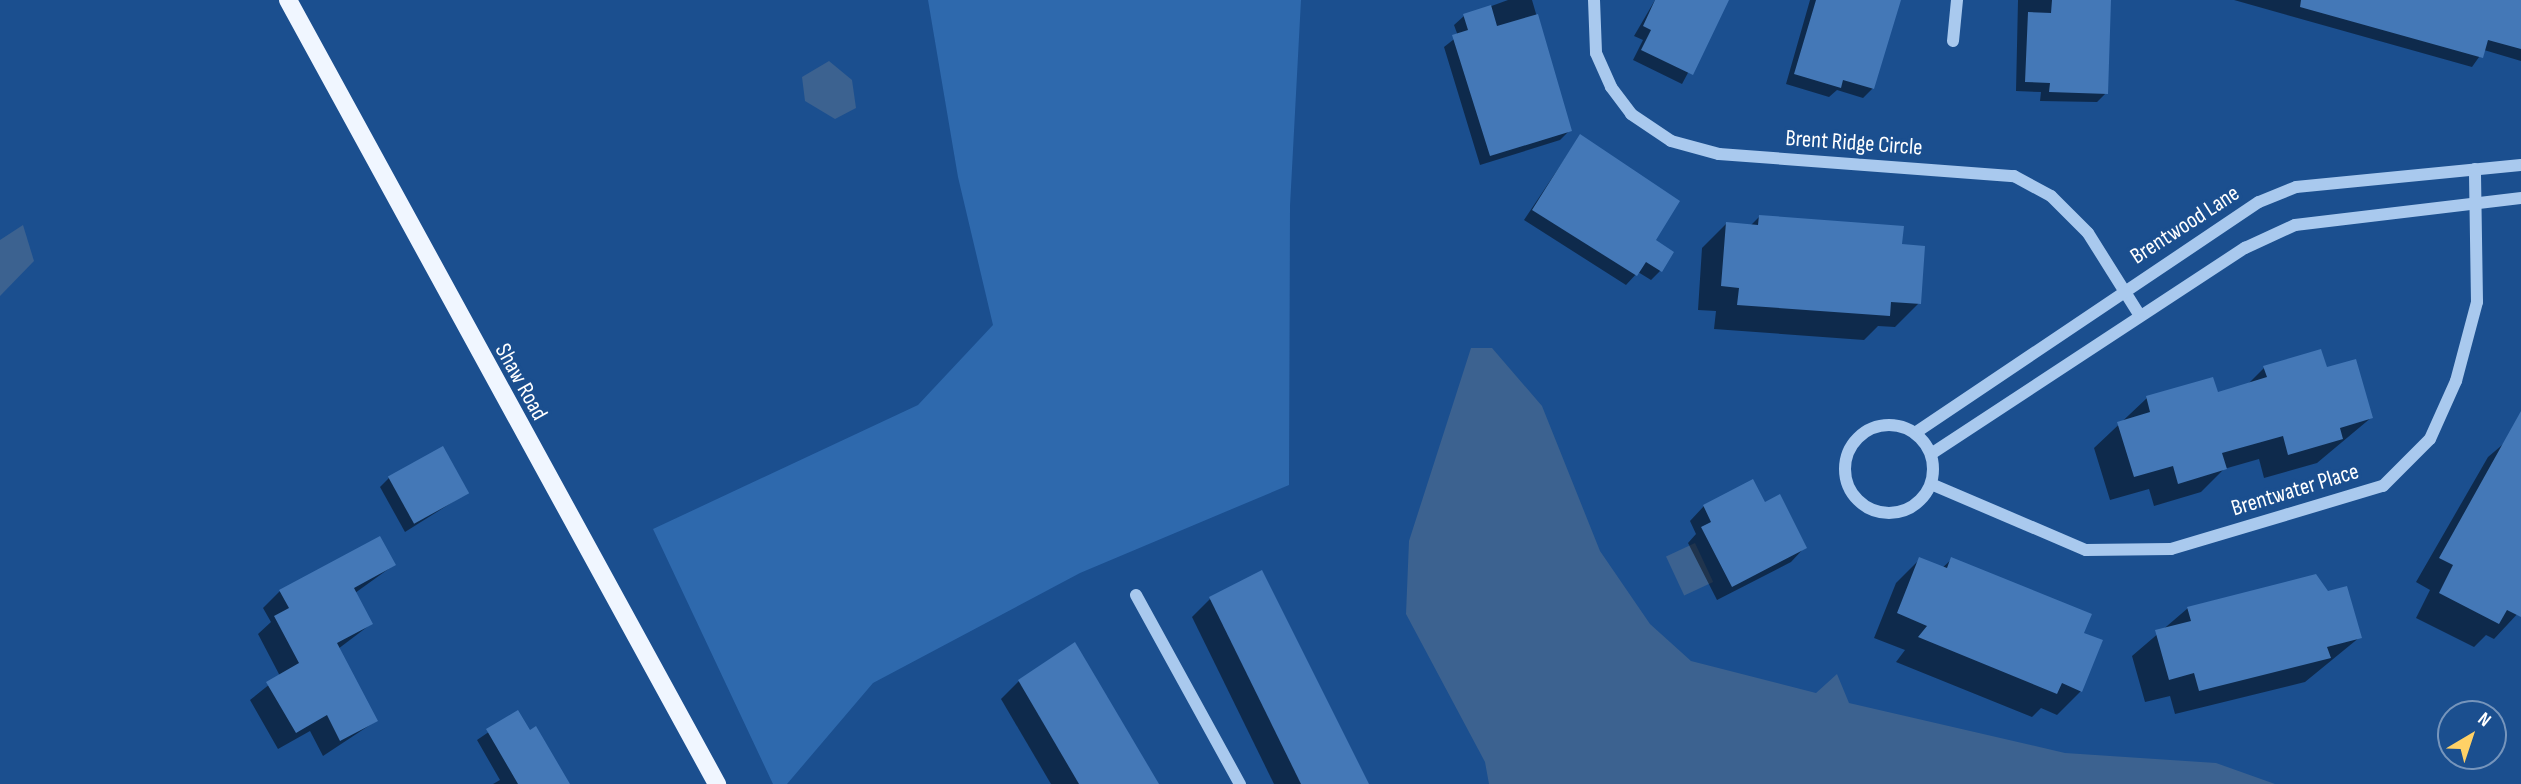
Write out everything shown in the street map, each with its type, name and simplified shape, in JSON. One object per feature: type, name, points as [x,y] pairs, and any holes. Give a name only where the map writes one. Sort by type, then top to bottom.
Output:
[{"type":"main road","name":"Shaw Road","points":[[288,0],[716,784]]},
{"type":"street","name":"Brent Ridge Circle","points":[[1594,0],[1596,53],[1611,87],[1631,114],[1671,141],[1719,154],[2014,176],[2051,196],[2088,233],[2140,316]]},
{"type":"street","points":[[1953,41],[1957,0]]},
{"type":"street","name":"Brentwood Lane","points":[[1915,433],[2216,227],[2296,187],[2521,165]]},
{"type":"street","name":"Brentwater Place","points":[[1931,484],[2086,550],[2171,549],[2383,486],[2430,439],[2456,381],[2476,302],[2480,201],[2475,169]]},
{"type":"street","points":[[1931,454],[2245,248],[2295,225],[2521,198]]},
{"type":"street","points":[[1885,424],[1915,433],[1931,454],[1931,484],[1912,507],[1884,513],[1857,499],[1848,482],[1846,459],[1858,437],[1885,424]]},
{"type":"street","points":[[1136,595],[1240,784]]},
{"type":"shaded area","points":[[928,0],[1301,0],[1290,206],[1289,485],[1080,573],[873,683],[787,784],[773,784],[653,529],[918,405],[993,325],[958,177]]},
{"type":"shaded area","points":[[829,61],[852,80],[856,108],[835,119],[805,101],[802,77]]},
{"type":"shaded area","points":[[23,225],[34,261],[0,296],[0,240]]},
{"type":"shaded area","points":[[1471,348],[1492,348],[1542,406],[1600,551],[1650,624],[1691,661],[1816,693],[1837,674],[1849,703],[2065,753],[2216,763],[2275,784],[1489,784],[1485,762],[1406,614],[1409,541]]},
{"type":"shaded area","points":[[1695,543],[1713,582],[1684,595],[1666,557]]},
{"type":"building","points":[[1655,0],[1729,0],[1693,75],[1641,50],[1651,30],[1643,26]]},
{"type":"building","points":[[1816,0],[1901,0],[1874,89],[1843,80],[1841,88],[1794,74]]},
{"type":"building","points":[[2052,0],[2111,0],[2108,94],[2049,92],[2050,83],[2025,82],[2028,12],[2051,13]]},
{"type":"building","points":[[2301,0],[2521,0],[2521,49],[2488,40],[2483,58],[2300,7]]},
{"type":"building","points":[[1491,5],[1497,26],[1538,14],[1572,131],[1490,156],[1452,35],[1468,30],[1463,14]]},
{"type":"building","points":[[1580,134],[1680,201],[1656,240],[1674,252],[1662,272],[1646,262],[1637,276],[1532,210]]},
{"type":"building","points":[[1759,215],[1904,226],[1902,244],[1925,246],[1921,304],[1891,302],[1890,316],[1737,305],[1739,288],[1721,286],[1726,222],[1758,225]]},
{"type":"building","points":[[2321,349],[2327,367],[2356,359],[2373,418],[2340,428],[2343,439],[2288,455],[2283,436],[2222,453],[2227,469],[2178,484],[2173,466],[2134,477],[2117,422],[2150,412],[2146,396],[2213,377],[2218,392],[2267,377],[2263,366]]},
{"type":"building","points":[[2521,411],[2521,617],[2507,610],[2499,624],[2439,593],[2453,565],[2439,558]]},
{"type":"building","points":[[443,446],[469,493],[414,524],[388,477]]},
{"type":"building","points":[[1753,479],[1765,502],[1780,494],[1807,548],[1732,587],[1701,527],[1711,522],[1703,505]]},
{"type":"building","points":[[380,536],[396,565],[354,588],[373,624],[337,643],[378,721],[340,741],[327,715],[296,733],[266,682],[299,663],[274,616],[289,608],[279,590]]},
{"type":"building","points":[[1919,557],[1947,568],[1951,557],[2092,614],[2084,633],[2103,640],[2082,692],[2062,683],[2057,694],[1918,637],[1927,626],[1897,613]]},
{"type":"building","points":[[1262,570],[1369,784],[1301,784],[1209,597]]},
{"type":"building","points":[[2316,574],[2328,591],[2347,586],[2362,638],[2327,647],[2331,658],[2199,691],[2194,673],[2169,680],[2155,630],[2191,621],[2187,607]]},
{"type":"building","points":[[1075,642],[1159,784],[1079,784],[1018,680]]},
{"type":"building","points":[[518,710],[530,730],[536,726],[570,784],[518,784],[486,729]]}]
